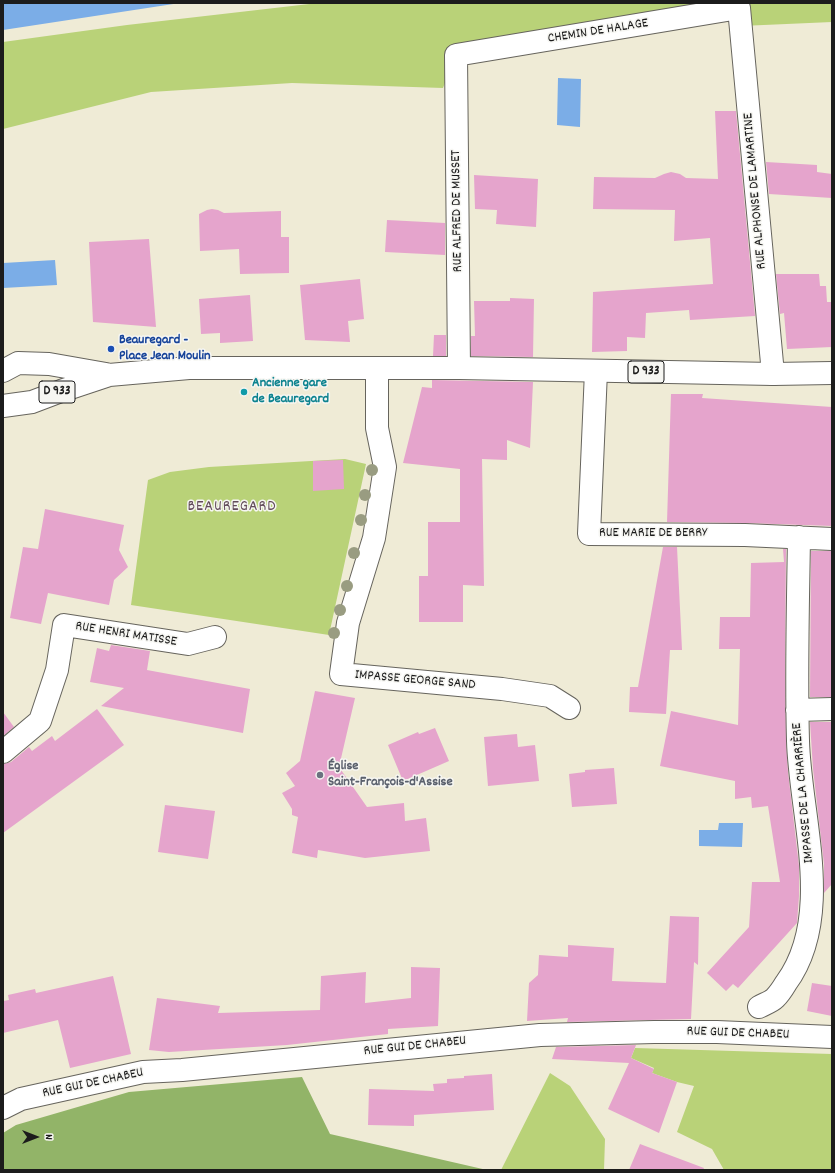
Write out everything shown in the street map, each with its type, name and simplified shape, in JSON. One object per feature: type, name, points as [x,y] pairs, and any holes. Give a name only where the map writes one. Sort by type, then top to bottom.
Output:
[{"type":"street","name":"CHEMIN DE HALAGE","points":[[456,55],[740,8]]},
{"type":"street","name":"RUE ALPHONSE DE LAMARTINE","points":[[740,8],[773,374]]},
{"type":"street","name":"RUE ALFRED DE MUSSET","points":[[456,55],[459,368]]},
{"type":"street","name":"D 933","points":[[3,371],[18,364],[48,364],[110,375]]},
{"type":"street","name":"D 933","points":[[3,406],[32,402],[110,375],[189,368],[459,368],[773,374],[832,373]]},
{"type":"street","name":"IMPASSE GEORGE SAND","points":[[377,368],[377,428],[385,467],[384,478],[374,538],[348,623],[341,674],[502,689],[550,696],[569,708]]},
{"type":"street","name":"RUE MARIE DE BERRY","points":[[596,371],[589,534],[685,534],[832,539]]},
{"type":"street","name":"IMPASSE DE LA CHARRIÈRE","points":[[760,1007],[775,998],[793,974],[805,947],[811,913],[811,865],[806,813],[798,762],[797,710],[799,537]]},
{"type":"street","name":"RUE HENRI MATISSE","points":[[3,752],[40,721],[57,670],[64,625],[188,644],[215,637]]},
{"type":"street","points":[[797,710],[832,709]]},
{"type":"street","name":"RUE GUI DE CHABEU","points":[[3,1108],[21,1099],[143,1072],[182,1070],[540,1035],[717,1032],[832,1037]]},
{"type":"green space","points":[[318,3],[832,3],[832,22],[741,26],[740,8],[456,55],[443,88],[292,83],[151,92],[3,129],[3,42],[127,25]]},
{"type":"green space","points":[[345,459],[366,464],[329,635],[131,605],[148,480],[170,472],[209,467]]},
{"type":"green space","points":[[635,1048],[832,1054],[832,1170],[724,1170],[712,1149],[677,1132],[694,1086],[677,1082],[652,1073],[654,1068],[631,1058]]},
{"type":"green space","points":[[550,1073],[570,1086],[605,1139],[604,1170],[501,1170]]},
{"type":"green space","points":[[302,1077],[330,1134],[487,1170],[3,1170],[3,1133],[16,1125],[129,1092]]},
{"type":"water","points":[[3,3],[180,3],[3,30]]},
{"type":"water","points":[[558,78],[581,79],[580,127],[557,125]]},
{"type":"water","points":[[55,260],[57,285],[3,288],[3,263]]},
{"type":"water","points":[[719,823],[743,823],[742,847],[699,846],[699,830],[718,830]]},
{"type":"building","points":[[715,111],[736,111],[755,316],[690,320],[689,310],[646,313],[645,338],[627,337],[627,351],[592,352],[593,292],[713,284],[710,238],[674,241],[675,210],[593,209],[594,177],[655,178],[671,172],[680,174],[686,178],[718,179]]},
{"type":"building","points":[[766,162],[817,165],[817,172],[832,174],[832,198],[769,194]]},
{"type":"building","points":[[474,175],[538,179],[536,227],[496,224],[497,210],[475,209]]},
{"type":"building","points":[[212,209],[224,213],[281,211],[281,237],[289,237],[289,273],[240,274],[239,249],[200,251],[199,214]]},
{"type":"building","points":[[387,220],[445,223],[445,255],[385,252]]},
{"type":"building","points":[[149,239],[156,327],[93,322],[89,242]]},
{"type":"building","points":[[776,274],[819,274],[820,286],[826,286],[827,302],[832,302],[832,347],[787,349],[784,313],[780,314]]},
{"type":"building","points":[[360,279],[364,319],[348,321],[350,342],[305,340],[300,285]]},
{"type":"building","points":[[250,295],[253,341],[220,343],[220,333],[201,334],[199,299]]},
{"type":"building","points":[[510,298],[534,299],[533,357],[471,356],[471,336],[475,336],[474,301],[510,301]]},
{"type":"building","points":[[434,335],[446,335],[446,356],[433,356]]},
{"type":"building","points":[[432,380],[533,382],[530,448],[507,440],[507,460],[482,459],[484,586],[463,585],[463,622],[419,622],[419,576],[428,576],[428,522],[460,522],[460,469],[403,463],[422,387],[432,388]]},
{"type":"building","points":[[671,394],[703,394],[702,398],[832,407],[832,526],[667,522]]},
{"type":"building","points":[[343,460],[344,489],[313,491],[313,461]]},
{"type":"building","points":[[45,509],[124,525],[119,550],[128,567],[114,580],[109,605],[48,593],[41,624],[10,618],[23,547],[38,549]]},
{"type":"building","points":[[663,547],[677,547],[682,650],[670,650],[666,714],[629,712],[630,687],[638,687]]},
{"type":"building","points":[[783,549],[786,549],[786,741],[788,772],[799,866],[797,923],[738,988],[733,984],[726,991],[707,973],[749,927],[752,882],[780,882],[768,806],[752,808],[751,797],[735,799],[735,781],[660,766],[671,711],[738,725],[740,649],[719,649],[720,617],[750,617],[751,563],[784,562]]},
{"type":"building","points":[[811,551],[832,551],[832,697],[810,697]]},
{"type":"building","points":[[111,645],[150,651],[147,670],[250,689],[243,733],[101,706],[124,688],[90,682],[97,648],[109,651]]},
{"type":"building","points":[[315,691],[355,698],[339,767],[367,807],[404,803],[405,821],[426,818],[430,851],[365,858],[318,850],[317,858],[292,853],[298,817],[292,815],[292,809],[282,793],[295,786],[286,773],[300,761]]},
{"type":"building","points":[[97,709],[124,745],[3,833],[3,764],[11,762],[29,747],[32,751],[52,736],[55,741]]},
{"type":"building","points":[[3,712],[14,727],[3,736]]},
{"type":"building","points":[[810,722],[832,722],[832,884],[824,893],[824,864],[813,769]]},
{"type":"building","points":[[435,728],[449,761],[403,781],[388,745],[418,732],[419,734]]},
{"type":"building","points":[[517,734],[518,747],[535,745],[539,781],[488,786],[484,737]]},
{"type":"building","points":[[614,768],[617,804],[572,807],[569,774],[585,772],[585,770]]},
{"type":"building","points":[[165,805],[215,811],[208,859],[158,852]]},
{"type":"building","points":[[670,916],[699,917],[698,965],[694,962],[691,1019],[567,1022],[568,1018],[527,1021],[529,983],[538,975],[539,955],[568,957],[568,945],[614,948],[612,981],[666,983]]},
{"type":"building","points":[[411,967],[440,968],[438,1026],[388,1029],[388,1034],[287,1045],[169,1052],[149,1050],[157,998],[220,1006],[218,1013],[320,1010],[321,976],[366,972],[365,1003],[411,998]]},
{"type":"building","points":[[113,976],[131,1054],[70,1068],[58,1020],[3,1033],[3,1001],[9,1000],[8,995],[35,989],[36,993]]},
{"type":"building","points":[[812,983],[832,986],[832,1016],[807,1011]]},
{"type":"building","points":[[636,1045],[631,1058],[654,1069],[652,1073],[677,1082],[659,1133],[608,1109],[629,1063],[552,1059],[556,1047]]},
{"type":"building","points":[[492,1074],[494,1110],[414,1115],[414,1126],[368,1125],[369,1089],[434,1091],[433,1084],[447,1083],[447,1079]]},
{"type":"building","points":[[640,1144],[704,1168],[703,1170],[629,1170]]},
{"type":"place","name":"Beauregard - Place Jean Moulin","points":[[111,349]]},
{"type":"place","name":"Ancienne gare de Beauregard","points":[[244,392]]},
{"type":"place","name":"Église Saint-François-d'Assise","points":[[320,775]]},
{"type":"district","name":"BEAUREGARD","points":[[232,508]]}]
